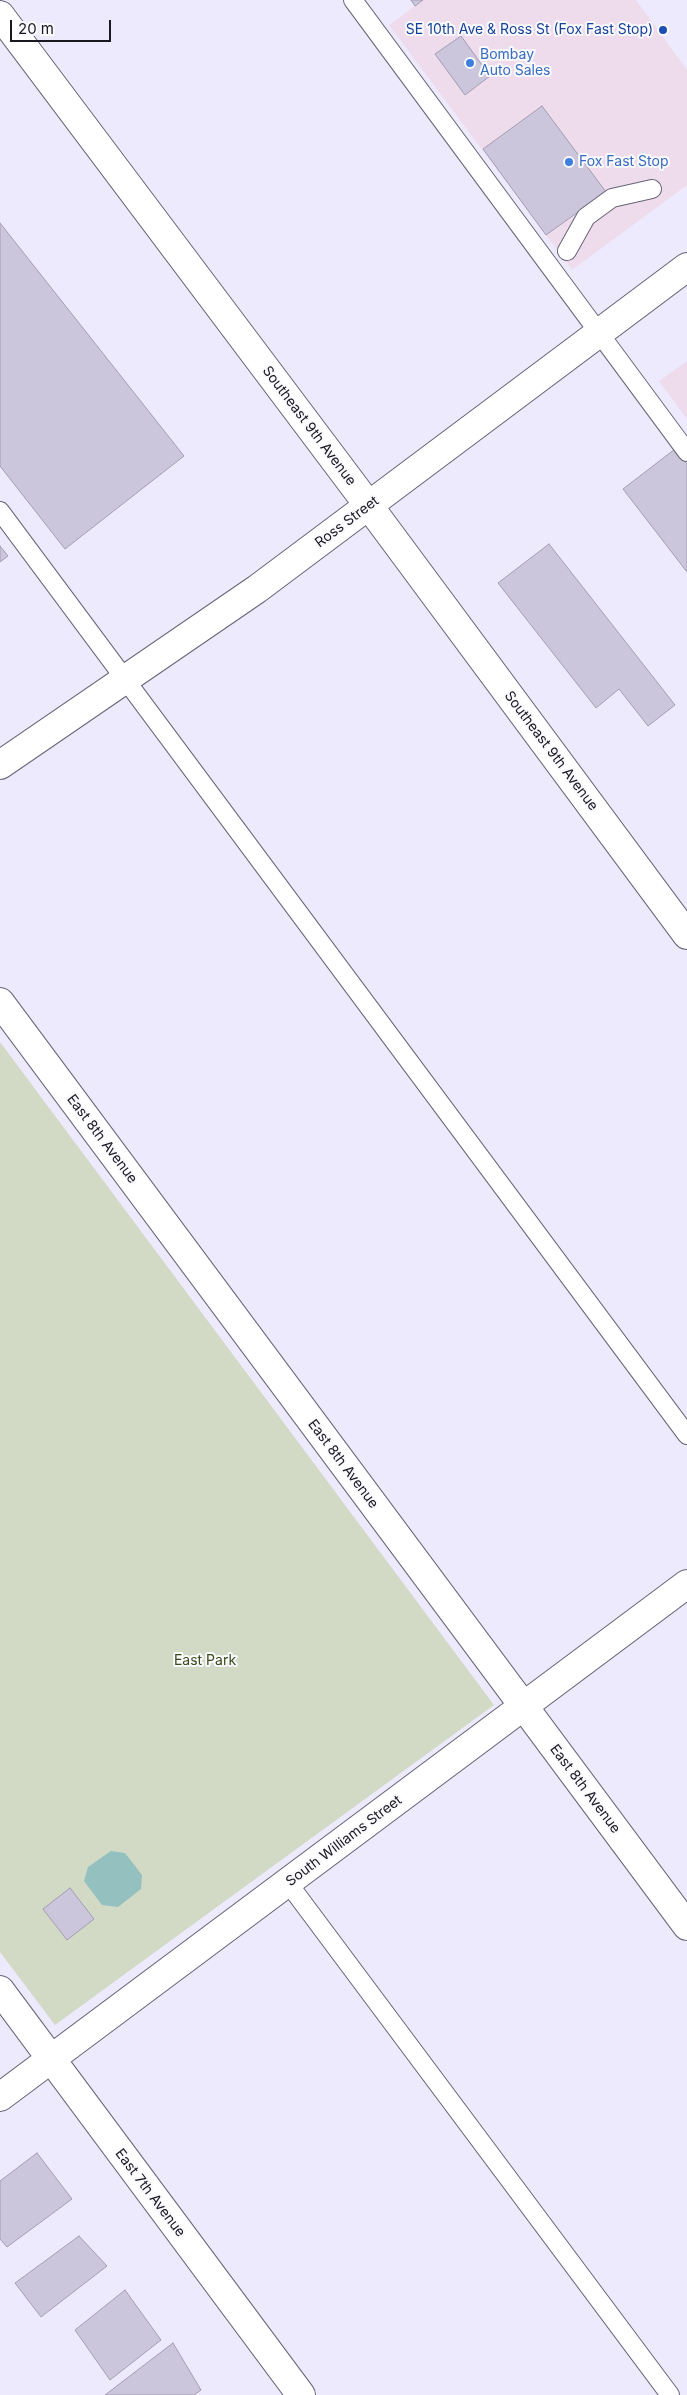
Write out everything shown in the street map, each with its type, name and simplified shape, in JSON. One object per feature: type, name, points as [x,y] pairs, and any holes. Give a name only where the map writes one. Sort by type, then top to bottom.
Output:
[{"type":"street","name":"Southeast 9th Avenue","points":[[0,15],[369,506],[687,934]]},
{"type":"street","name":"Ross Street","points":[[0,766],[257,589],[687,268]]},
{"type":"street","name":"East 8th Avenue","points":[[0,1002],[687,1926]]},
{"type":"street","name":"South Williams Street","points":[[0,2097],[687,1584]]},
{"type":"street","name":"East 7th Avenue","points":[[0,1990],[301,2395]]},
{"type":"lane","points":[[353,0],[687,452]]},
{"type":"lane","points":[[567,251],[586,217],[612,198],[652,189]]},
{"type":"lane","points":[[0,511],[687,1435]]},
{"type":"lane","points":[[288,1883],[670,2395]]},
{"type":"shaded area","points":[[423,0],[636,0],[687,70],[687,185],[572,270],[389,25]]},
{"type":"shaded area","points":[[687,361],[687,419],[659,381]]},
{"type":"shaded area","points":[[111,1851],[125,1853],[142,1875],[141,1889],[118,1907],[102,1905],[84,1881],[88,1867]]},
{"type":"green space","name":"East Park","points":[[0,1042],[494,1705],[55,2025],[0,1952]]},
{"type":"building","points":[[411,0],[423,0],[415,6]]},
{"type":"building","points":[[461,36],[490,76],[465,95],[435,54]]},
{"type":"building","points":[[542,106],[606,192],[546,235],[483,149]]},
{"type":"building","points":[[0,223],[184,456],[65,549],[0,466]]},
{"type":"building","points":[[675,449],[687,464],[687,572],[623,489]]},
{"type":"building","points":[[549,544],[675,705],[648,726],[619,689],[596,708],[498,583]]},
{"type":"building","points":[[0,546],[8,556],[0,562]]},
{"type":"building","points":[[70,1888],[94,1919],[67,1940],[43,1909]]},
{"type":"building","points":[[37,2153],[72,2199],[7,2247],[0,2239],[0,2181]]},
{"type":"building","points":[[79,2236],[107,2266],[41,2317],[15,2283]]},
{"type":"building","points":[[125,2290],[161,2340],[110,2380],[75,2330]]},
{"type":"building","points":[[173,2343],[201,2390],[194,2395],[105,2395]]},
{"type":"place","name":"SE 10th Ave & Ross St (Fox Fast Stop)","points":[[663,30]]},
{"type":"place","name":"Bombay Auto Sales","points":[[470,63]]},
{"type":"place","name":"Fox Fast Stop","points":[[569,162]]}]
